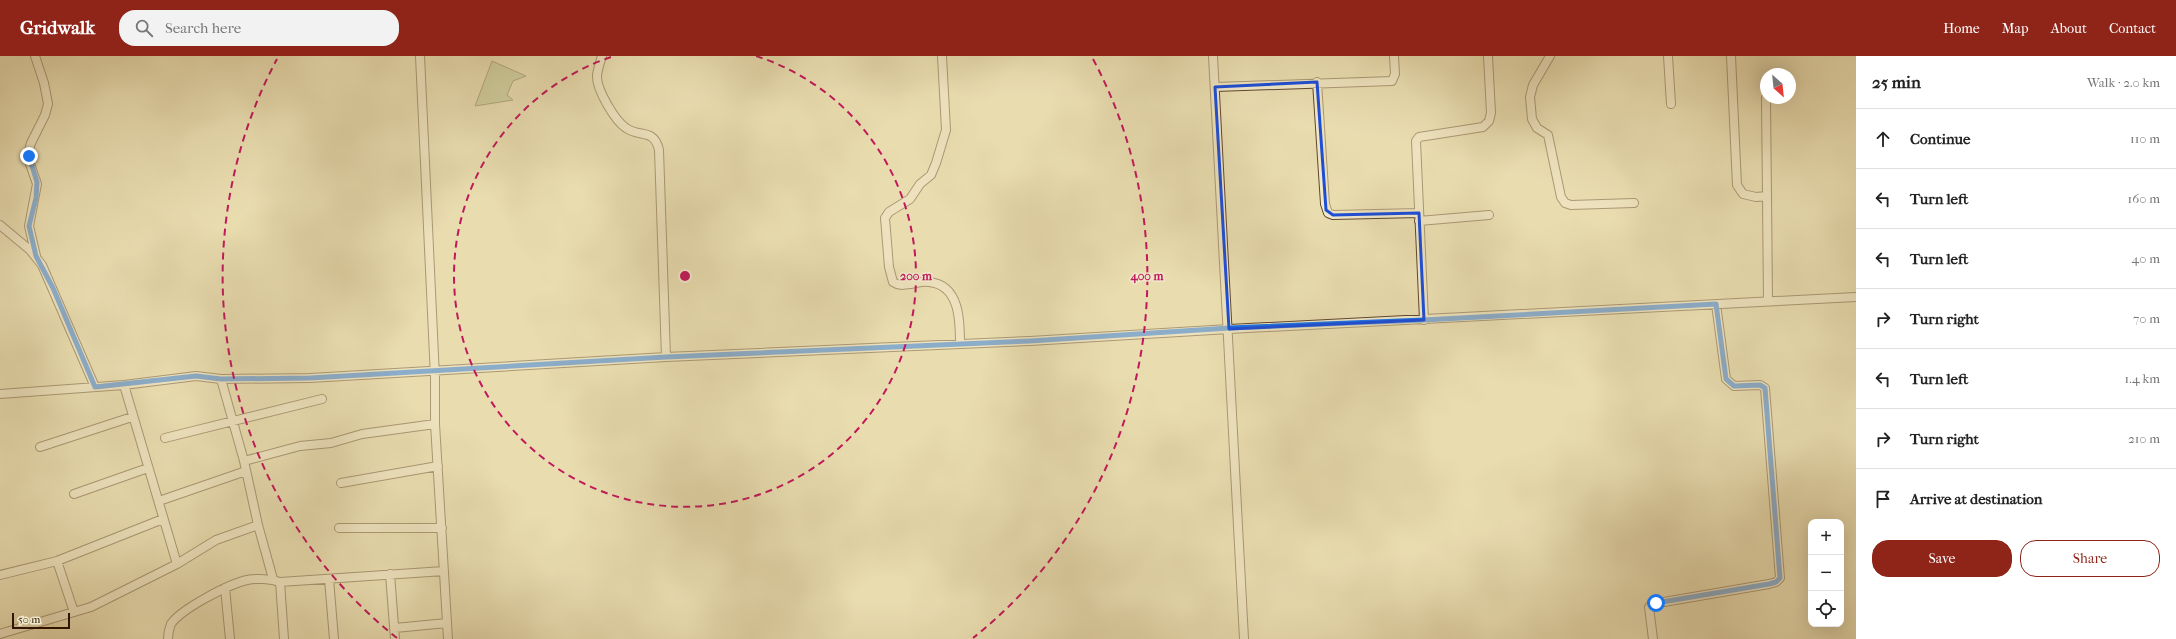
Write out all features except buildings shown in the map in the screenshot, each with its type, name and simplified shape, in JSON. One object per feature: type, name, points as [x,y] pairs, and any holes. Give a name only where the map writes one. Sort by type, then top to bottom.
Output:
[{"type":"street","points":[[35,56],[44,83],[48,104],[45,115],[30,143],[29,161],[37,182],[36,198],[29,226],[36,256],[53,288],[95,387]]},
{"type":"street","points":[[420,56],[435,371],[435,424],[448,639]]},
{"type":"street","points":[[602,56],[597,78],[606,102],[623,126],[630,130],[652,136],[657,142],[659,150],[666,357]]},
{"type":"street","points":[[942,56],[946,130],[936,163],[931,174],[920,184],[910,199],[889,212],[885,221],[889,267],[894,282],[900,285],[927,282],[944,287],[954,301],[959,313],[960,344]]},
{"type":"street","points":[[1214,56],[1244,639]]},
{"type":"street","points":[[1215,87],[1317,82],[1393,81],[1395,74],[1394,56]]},
{"type":"street","points":[[1424,320],[1416,141],[1419,137],[1483,127],[1489,121],[1491,113],[1488,56]]},
{"type":"street","points":[[1550,56],[1531,91],[1530,105],[1537,128],[1548,135],[1561,196],[1565,204],[1634,203]]},
{"type":"street","points":[[1668,56],[1671,104]]},
{"type":"street","points":[[1731,56],[1737,185],[1743,194],[1756,197],[1767,196]]},
{"type":"street","points":[[1317,82],[1324,204],[1328,213],[1333,215],[1419,217],[1490,215]]},
{"type":"street","points":[[1766,104],[1768,301]]},
{"type":"street","points":[[0,224],[36,256]]},
{"type":"street","points":[[0,394],[124,385],[196,376],[221,379],[310,378],[666,357],[960,344],[1229,328],[1424,320],[1856,297]]},
{"type":"street","points":[[1653,639],[1649,607],[1652,604],[1769,584],[1776,582],[1780,578],[1765,388],[1760,385],[1734,386],[1726,379],[1716,304]]},
{"type":"street","points":[[221,379],[244,460],[258,524],[277,581],[284,639]]},
{"type":"street","points":[[124,385],[132,418],[159,501],[177,564]]},
{"type":"street","points":[[165,438],[322,399]]},
{"type":"street","points":[[40,447],[132,418]]},
{"type":"street","points":[[244,460],[300,446],[332,443],[362,434],[435,424]]},
{"type":"street","points":[[341,483],[438,466]]},
{"type":"street","points":[[74,494],[148,468]]},
{"type":"street","points":[[159,501],[246,471]]},
{"type":"street","points":[[0,576],[57,561],[163,519]]},
{"type":"street","points":[[0,634],[91,607],[177,564],[216,540],[258,524]]},
{"type":"street","points":[[339,528],[442,528]]},
{"type":"street","points":[[57,561],[74,612]]},
{"type":"street","points":[[168,639],[172,624],[180,615],[225,588],[247,580],[277,581],[329,579],[444,571]]},
{"type":"street","points":[[390,574],[395,639]]},
{"type":"street","points":[[329,579],[334,639]]},
{"type":"street","points":[[225,588],[230,639]]},
{"type":"street","points":[[395,628],[447,623]]},
{"type":"highlighted area","points":[[1317,82],[1326,210],[1333,215],[1419,213],[1424,320],[1229,329],[1215,87]]},
{"type":"green space","points":[[492,61],[526,76],[513,81],[507,95],[513,100],[475,106]]},
{"type":"route","points":[[29,156],[29,161],[37,182],[36,198],[30,217],[29,226],[36,256],[53,288],[95,387],[196,376],[207,376],[221,379],[310,378],[666,357],[1030,341],[1229,328],[1424,320],[1716,304],[1726,379],[1734,386],[1760,385],[1765,388],[1781,573],[1780,578],[1776,582],[1769,584],[1656,603]]}]
